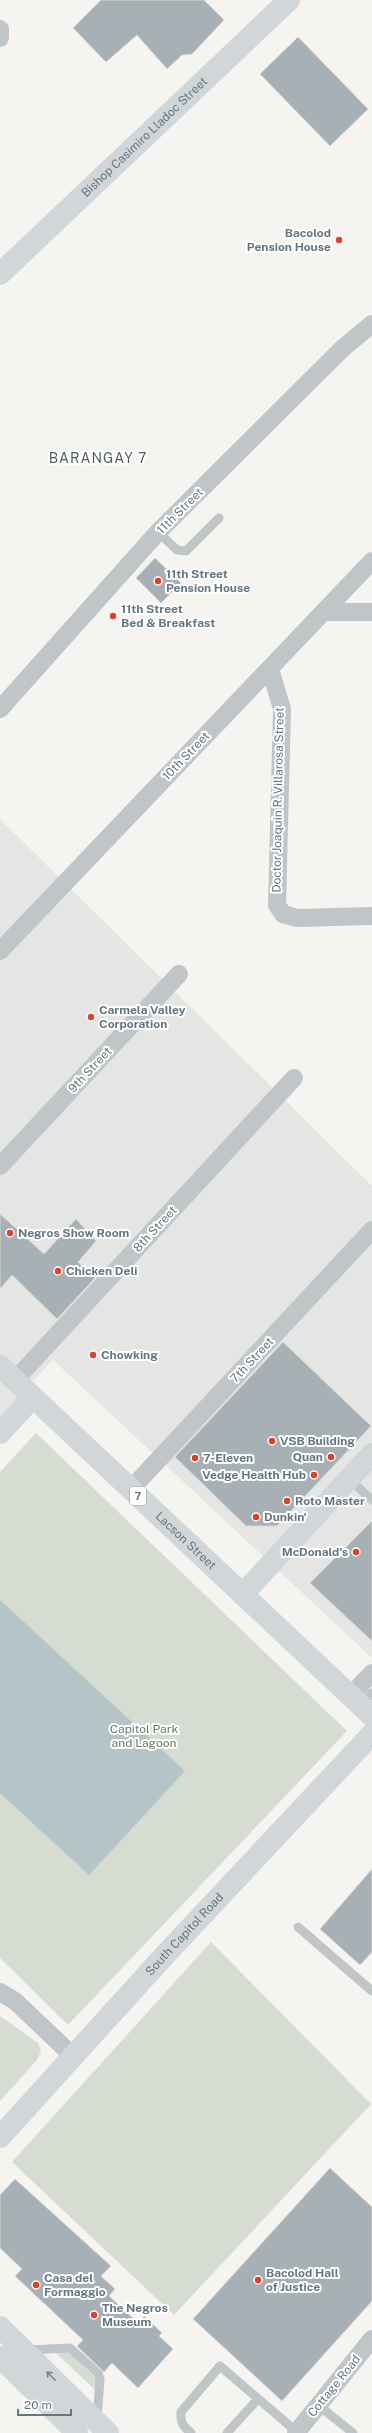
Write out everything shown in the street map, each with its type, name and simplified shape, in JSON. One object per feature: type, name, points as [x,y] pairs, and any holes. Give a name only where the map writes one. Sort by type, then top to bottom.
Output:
[{"type":"street","name":"Bishop Casimiro Lladoc Street","points":[[0,274],[289,0]]},
{"type":"street","points":[[0,29],[0,38]]},
{"type":"street","name":"11th Street","points":[[0,709],[158,532],[343,348],[372,324]]},
{"type":"street","name":"10th Street","points":[[0,951],[372,561]]},
{"type":"street","points":[[324,612],[372,612]]},
{"type":"street","name":"Doctor Joaquin R. Villarosa Street","points":[[270,669],[282,709],[277,905],[283,914],[297,918],[372,916]]},
{"type":"street","name":"9th Street","points":[[0,1166],[179,974]]},
{"type":"street","name":"8th Street","points":[[8,1373],[294,1078]]},
{"type":"street","name":"7th Street","points":[[131,1489],[372,1230]]},
{"type":"street","name":"Lacson Street","points":[[8,1373],[243,1594],[364,1703]]},
{"type":"street","points":[[0,1433],[33,1397]]},
{"type":"street","points":[[243,1594],[372,1454]]},
{"type":"street","points":[[364,1703],[372,1673]]},
{"type":"street","name":"South Capitol Road","points":[[0,2137],[73,2056],[372,1734]]},
{"type":"street","points":[[0,1992],[15,2001],[73,2056]]},
{"type":"street","points":[[0,2327],[103,2428]]},
{"type":"street","name":"Cottage Road","points":[[296,2433],[372,2339]]},
{"type":"street","points":[[0,2357],[77,2433]]},
{"type":"lane","points":[[158,532],[177,550],[186,551],[219,518]]},
{"type":"lane","points":[[349,1479],[372,1500]]},
{"type":"lane","points":[[298,1927],[372,1991]]},
{"type":"lane","points":[[25,2350],[64,2347],[76,2352],[100,2379],[103,2428]]},
{"type":"lane","points":[[191,2433],[182,2426],[180,2420],[181,2412],[220,2366],[296,2433]]},
{"type":"lane","points":[[227,2433],[258,2399]]},
{"type":"lane","points":[[318,2405],[353,2433]]},
{"type":"shaded area","points":[[0,819],[372,1186],[372,1658],[53,1360],[0,1417]]},
{"type":"shaded area","points":[[0,1600],[185,1771],[89,1875],[0,1793]]},
{"type":"green space","name":"Capitol Park and Lagoon","points":[[36,1433],[347,1731],[68,2025],[0,1958],[0,1472]]},
{"type":"green space","points":[[211,1942],[371,2104],[174,2315],[12,2162]]},
{"type":"green space","points":[[0,2016],[38,2043],[41,2051],[37,2060],[0,2101]]},
{"type":"green space","points":[[55,2352],[69,2352],[96,2378],[97,2384],[95,2390]]},
{"type":"building","points":[[101,0],[204,0],[224,20],[192,54],[182,55],[167,69],[137,35],[106,62],[73,28]]},
{"type":"building","points":[[298,37],[368,109],[330,146],[260,74]]},
{"type":"building","name":"11th Street Pension House","points":[[155,558],[181,583],[161,603],[136,578]]},
{"type":"building","name":"Chicken Deli","points":[[0,1214],[44,1254],[76,1219],[96,1241],[78,1262],[95,1278],[57,1319],[12,1275],[0,1289]]},
{"type":"building","name":"VSB Building","points":[[283,1342],[371,1426],[277,1526],[246,1526],[175,1457]]},
{"type":"building","name":"McDonald's","points":[[372,1521],[372,1641],[310,1583]]},
{"type":"building","points":[[372,1869],[372,1952],[360,1965],[320,1929]]},
{"type":"building","name":"Bacolod Hall of Justice","points":[[330,2168],[372,2207],[372,2301],[282,2401],[193,2319]]},
{"type":"building","points":[[15,2179],[111,2266],[101,2276],[115,2289],[109,2296],[138,2323],[144,2316],[162,2333],[159,2336],[173,2349],[138,2388],[112,2363],[104,2372],[77,2346],[83,2340],[15,2276],[22,2269],[0,2248],[0,2195]]},
{"type":"place","name":"Bacolod Pension House","points":[[339,240]]},
{"type":"place","name":"11th Street Pension House","points":[[158,581]]},
{"type":"place","name":"11th Street Bed & Breakfast","points":[[113,616]]},
{"type":"place","name":"Carmela Valley Corporation","points":[[91,1017]]},
{"type":"place","name":"Negros Show Room","points":[[10,1233]]},
{"type":"place","name":"Chicken Deli","points":[[58,1271]]},
{"type":"place","name":"Chowking","points":[[93,1355]]},
{"type":"place","name":"VSB Building","points":[[272,1441]]},
{"type":"place","name":"Quan","points":[[331,1457]]},
{"type":"place","name":"7-Eleven","points":[[195,1458]]},
{"type":"place","name":"Vedge Health Hub","points":[[314,1475]]},
{"type":"place","name":"Roto Master","points":[[287,1501]]},
{"type":"place","name":"Dunkin'","points":[[256,1517]]},
{"type":"place","name":"McDonald's","points":[[356,1552]]},
{"type":"place","name":"Bacolod Hall of Justice","points":[[258,2280]]},
{"type":"place","name":"Casa del Formaggio","points":[[36,2285]]},
{"type":"place","name":"The Negros Museum","points":[[94,2315]]},
{"type":"district","name":"BARANGAY 7","points":[[98,458]]}]
